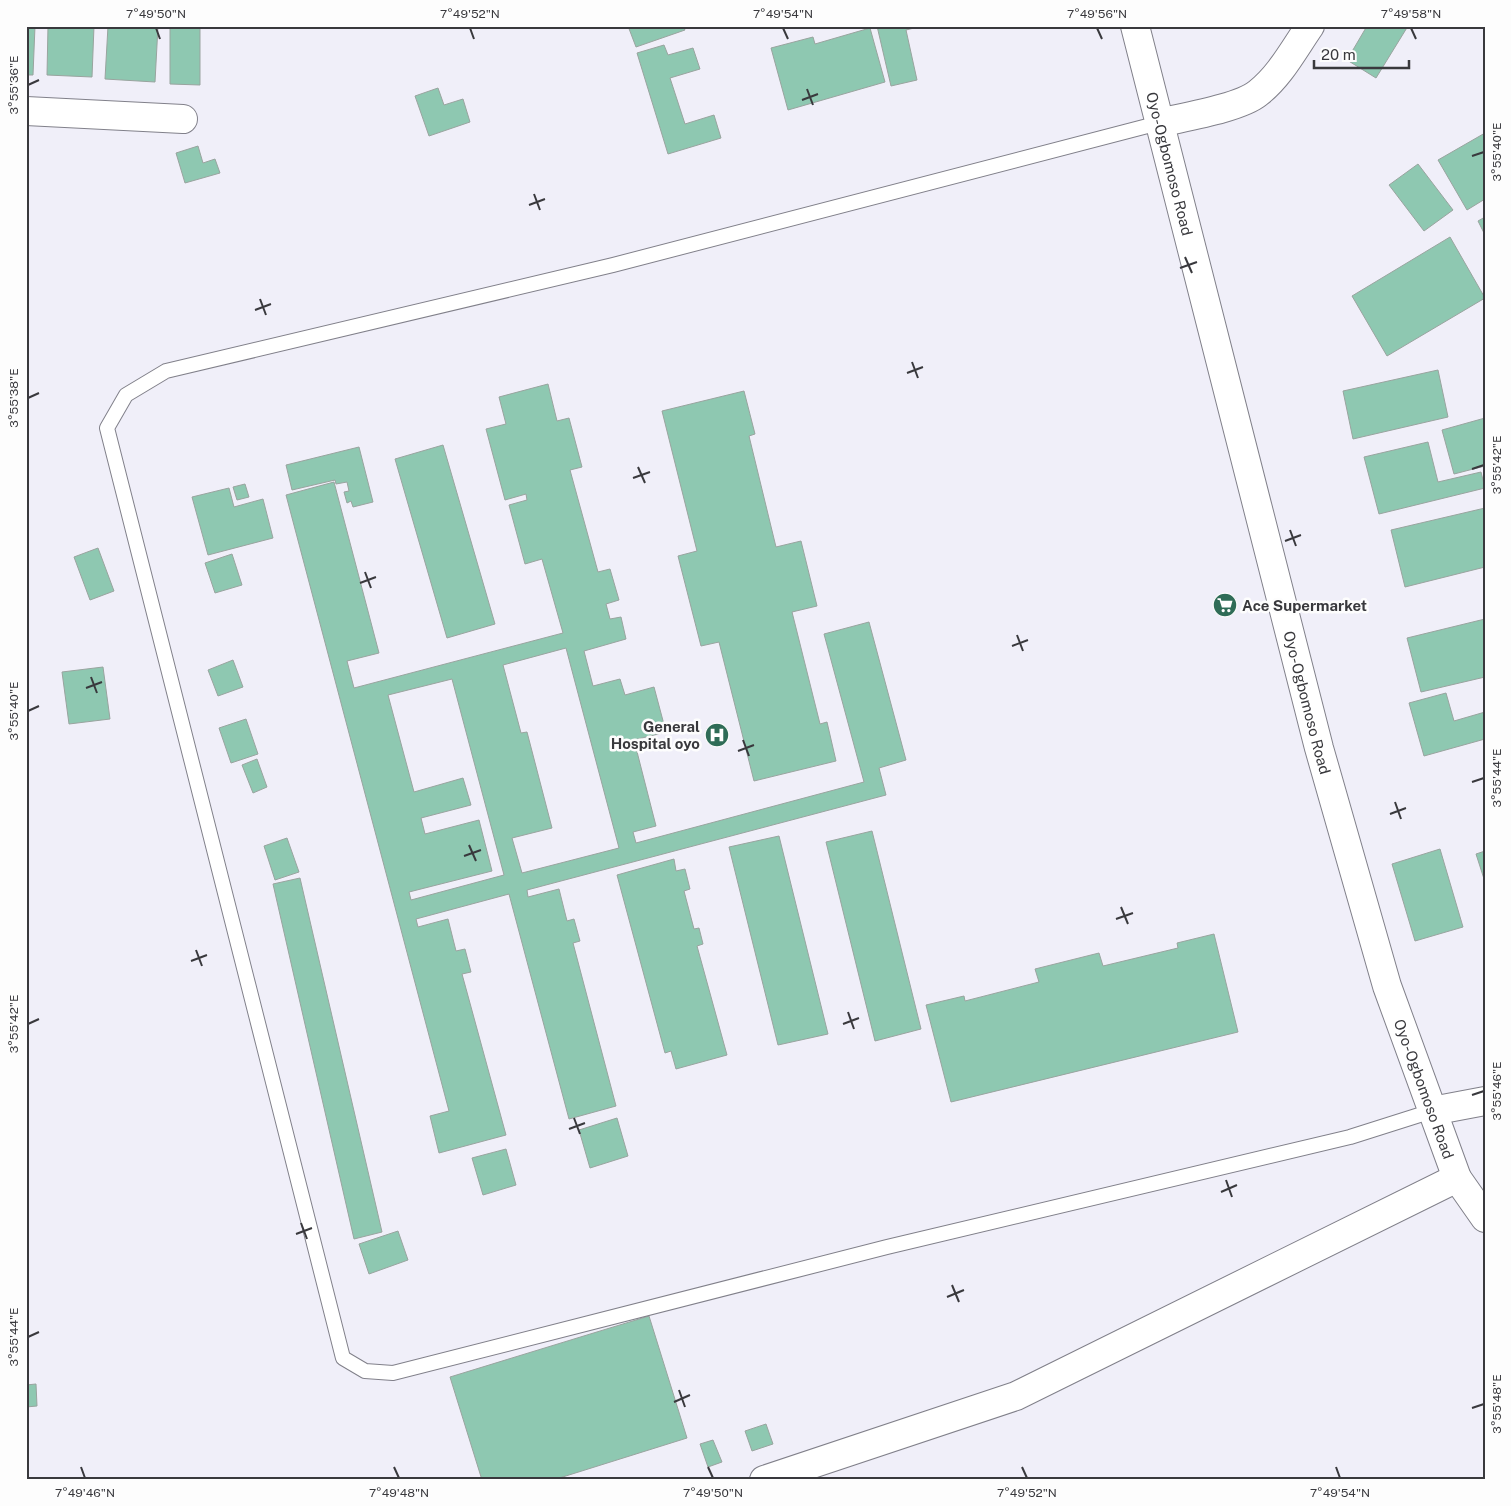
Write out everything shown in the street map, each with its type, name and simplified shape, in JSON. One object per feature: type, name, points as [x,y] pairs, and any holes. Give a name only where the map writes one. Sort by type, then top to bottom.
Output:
[{"type":"main road","name":"Oyo-Ogbomoso Road","points":[[1135,26],[1319,748],[1387,986],[1457,1178],[1485,1218]]},
{"type":"main road","points":[[1159,123],[1235,104],[1257,95],[1275,78],[1310,26]]},
{"type":"main road","points":[[26,111],[183,119]]},
{"type":"main road","points":[[1432,1111],[1485,1101]]},
{"type":"main road","points":[[764,1480],[1016,1396],[1457,1178]]},
{"type":"lane","points":[[1159,123],[613,265],[166,371],[126,395],[107,428],[343,1358],[365,1371],[394,1373],[888,1247],[1350,1137],[1432,1111]]},
{"type":"building","points":[[26,26],[35,26],[33,75],[26,75]]},
{"type":"building","points":[[48,26],[94,26],[92,77],[47,75]]},
{"type":"building","points":[[108,26],[158,26],[155,82],[105,79]]},
{"type":"building","points":[[170,26],[200,26],[200,85],[170,84]]},
{"type":"building","points":[[628,26],[683,26],[685,30],[636,47]]},
{"type":"building","points":[[877,26],[922,26],[906,30],[917,80],[891,86]]},
{"type":"building","points":[[1367,26],[1408,26],[1376,78],[1347,60]]},
{"type":"building","points":[[870,28],[885,82],[788,110],[771,48],[813,37],[815,44]]},
{"type":"building","points":[[664,45],[668,55],[693,48],[700,69],[670,78],[685,124],[714,115],[721,138],[668,154],[637,53]]},
{"type":"building","points":[[438,88],[444,105],[463,99],[470,122],[429,136],[415,96]]},
{"type":"building","points":[[1485,133],[1485,199],[1467,210],[1438,160]]},
{"type":"building","points":[[198,146],[203,163],[215,159],[220,173],[185,183],[176,153]]},
{"type":"building","points":[[1418,164],[1453,210],[1424,231],[1389,185]]},
{"type":"building","points":[[1485,217],[1485,235],[1478,221]]},
{"type":"building","points":[[1450,237],[1485,298],[1387,356],[1352,296]]},
{"type":"building","points":[[1438,370],[1448,417],[1353,439],[1343,391]]},
{"type":"building","points":[[548,384],[557,421],[569,418],[582,467],[570,470],[598,572],[610,569],[619,600],[606,604],[610,619],[621,617],[626,639],[584,651],[593,686],[620,679],[625,695],[654,687],[666,732],[634,740],[656,826],[633,832],[636,843],[864,782],[824,634],[869,622],[906,760],[879,768],[886,795],[527,890],[528,897],[559,889],[567,921],[574,919],[580,941],[573,943],[616,1106],[569,1119],[509,894],[416,919],[418,927],[448,919],[456,951],[465,949],[471,972],[462,974],[506,1135],[439,1153],[430,1116],[449,1111],[286,495],[334,482],[379,653],[347,661],[354,688],[563,633],[542,559],[525,564],[509,505],[527,500],[526,494],[505,500],[486,429],[506,424],[499,397]],"holes":[[[566,648],[619,848],[522,873],[512,838],[552,828],[527,732],[521,733],[503,665]],[[452,679],[504,875],[411,900],[409,892],[492,871],[479,820],[425,834],[421,818],[471,805],[463,778],[414,792],[388,695]]]},
{"type":"building","points":[[744,391],[755,434],[749,436],[776,547],[801,541],[817,606],[792,612],[820,724],[827,722],[836,761],[754,781],[719,642],[701,646],[678,556],[697,551],[662,411]]},
{"type":"building","points":[[1485,418],[1485,466],[1454,474],[1442,430]]},
{"type":"building","points":[[1428,442],[1438,482],[1481,472],[1485,488],[1379,514],[1364,457]]},
{"type":"building","points":[[443,445],[495,624],[447,638],[395,459]]},
{"type":"building","points":[[359,447],[373,502],[353,507],[351,501],[347,503],[344,492],[349,491],[347,482],[336,484],[335,480],[292,490],[286,465]]},
{"type":"building","points":[[245,484],[249,497],[237,500],[233,487]]},
{"type":"building","points":[[229,488],[234,507],[263,499],[273,538],[208,555],[192,497]]},
{"type":"building","points":[[1485,508],[1485,567],[1405,587],[1391,530]]},
{"type":"building","points":[[98,548],[114,591],[90,600],[74,557]]},
{"type":"building","points":[[232,554],[242,585],[215,593],[205,563]]},
{"type":"building","points":[[1485,619],[1485,677],[1421,692],[1407,638]]},
{"type":"building","points":[[233,660],[243,687],[218,696],[208,670]]},
{"type":"building","points":[[103,667],[110,719],[69,724],[62,672]]},
{"type":"building","points":[[1446,693],[1454,721],[1485,712],[1485,739],[1424,756],[1409,703]]},
{"type":"building","points":[[246,719],[258,754],[231,763],[219,728]]},
{"type":"building","points":[[257,759],[267,787],[253,793],[242,765]]},
{"type":"building","points":[[872,831],[921,1029],[875,1041],[826,842]]},
{"type":"building","points":[[779,836],[828,1034],[778,1045],[729,847]]},
{"type":"building","points":[[287,838],[299,872],[275,880],[264,846]]},
{"type":"building","points":[[1440,849],[1463,927],[1415,941],[1392,864]]},
{"type":"building","points":[[1485,851],[1485,882],[1476,854]]},
{"type":"building","points":[[674,859],[676,871],[685,869],[690,889],[684,891],[694,929],[699,928],[703,944],[697,946],[727,1055],[676,1069],[671,1051],[665,1053],[617,875]]},
{"type":"building","points":[[300,878],[382,1232],[354,1239],[273,884]]},
{"type":"building","points":[[1214,934],[1238,1032],[951,1102],[926,1005],[964,996],[965,1001],[1039,982],[1035,969],[1099,953],[1103,966],[1178,948],[1177,943]]},
{"type":"building","points":[[617,1118],[628,1156],[590,1168],[579,1130]]},
{"type":"building","points":[[506,1149],[516,1185],[483,1195],[472,1158]]},
{"type":"building","points":[[398,1231],[408,1260],[369,1274],[359,1244]]},
{"type":"building","points":[[649,1316],[687,1438],[553,1480],[482,1480],[450,1377]]},
{"type":"building","points":[[36,1384],[37,1406],[26,1407],[26,1385]]},
{"type":"building","points":[[766,1424],[773,1444],[752,1451],[745,1431]]},
{"type":"building","points":[[713,1440],[722,1462],[708,1467],[700,1444]]},
{"type":"place","name":"Ace Supermarket","points":[[1225,605]]},
{"type":"place","name":"General Hospital oyo","points":[[717,735]]}]
